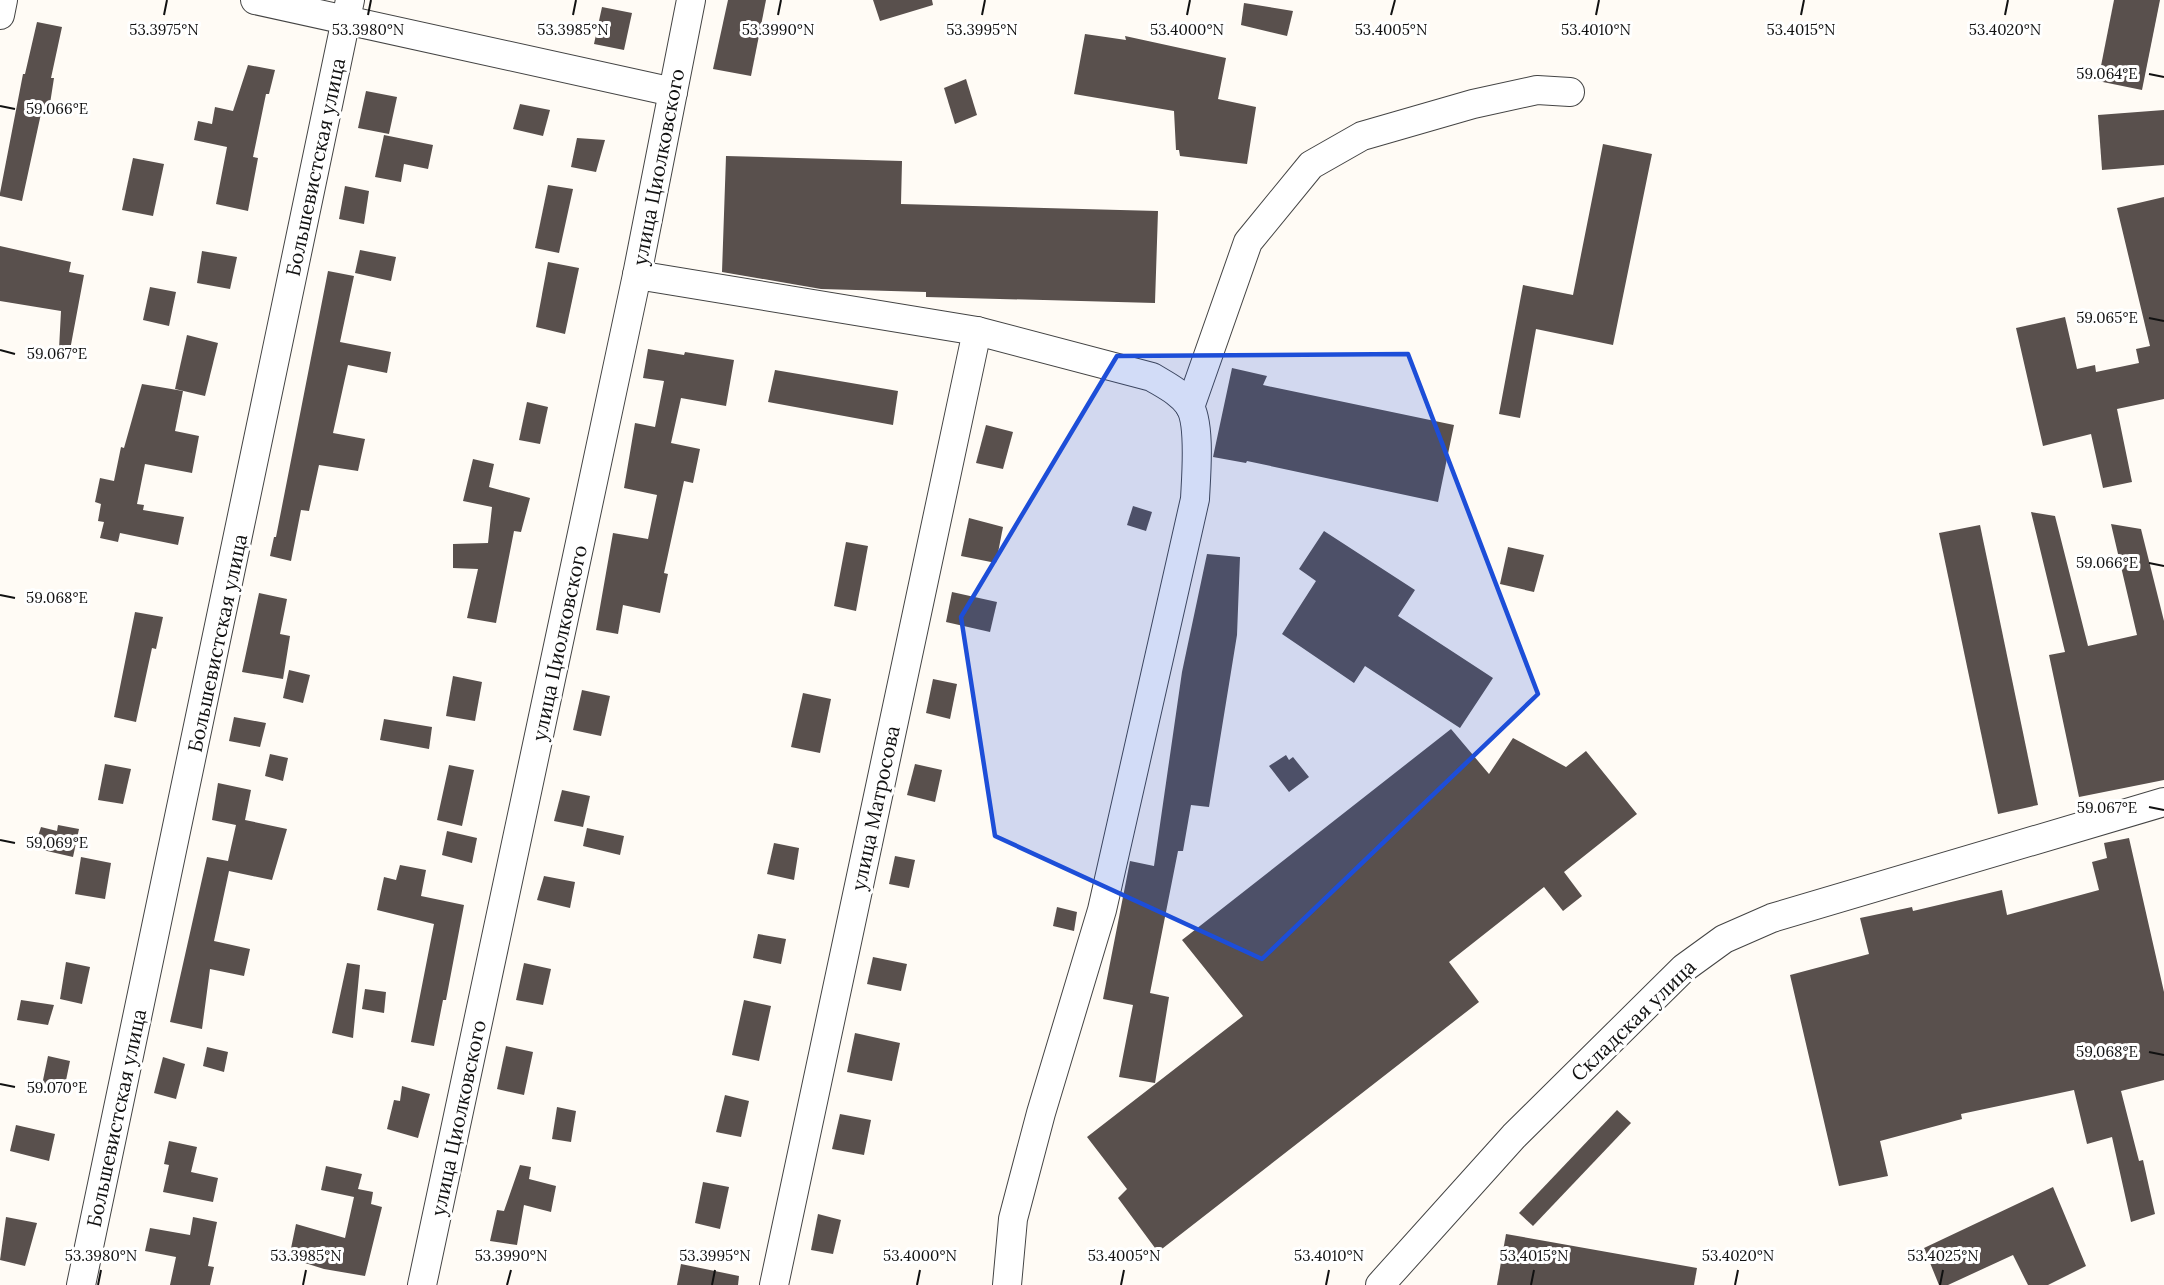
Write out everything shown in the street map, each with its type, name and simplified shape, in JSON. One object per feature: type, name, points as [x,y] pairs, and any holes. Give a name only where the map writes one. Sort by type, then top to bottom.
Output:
[{"type":"street","points":[[0,15],[3,0]]},
{"type":"street","points":[[255,0],[348,10],[673,92]]},
{"type":"street","name":"улица Циолковского","points":[[422,1285],[637,274],[692,0]]},
{"type":"street","name":"Большевистская улица","points":[[81,1285],[348,10]]},
{"type":"street","points":[[1007,1285],[1013,1219],[1041,1113],[1102,910],[1195,499],[1197,441],[1190,407],[1248,242],[1311,165],[1362,136],[1473,104],[1537,90],[1570,93]]},
{"type":"street","points":[[637,274],[977,331],[1152,377],[1174,390],[1190,407]]},
{"type":"street","name":"улица Матросова","points":[[774,1285],[977,331]]},
{"type":"street","name":"Складская улица","points":[[1380,1285],[1514,1136],[1684,968],[1724,939],[1772,918],[2164,802]]},
{"type":"highlighted area","points":[[1408,354],[1538,694],[1262,959],[995,836],[961,617],[1117,356]]},
{"type":"building","points":[[728,0],[766,0],[751,76],[713,69]]},
{"type":"building","points":[[873,0],[932,0],[933,5],[880,21]]},
{"type":"building","points":[[2114,0],[2160,0],[2142,90],[2098,81]]},
{"type":"building","points":[[1244,3],[1293,11],[1287,36],[1241,25]]},
{"type":"building","points":[[602,7],[632,13],[624,50],[594,44]]},
{"type":"building","points":[[37,22],[62,27],[51,78],[54,78],[49,110],[42,109],[22,201],[0,196],[0,193],[23,74],[25,74]]},
{"type":"building","points":[[1085,34],[1126,40],[1125,36],[1226,58],[1218,99],[1256,107],[1247,164],[1180,156],[1179,150],[1176,150],[1174,111],[1074,94]]},
{"type":"building","points":[[248,65],[275,70],[269,94],[266,94],[253,157],[258,158],[248,211],[216,204],[227,147],[194,140],[198,121],[212,124],[215,107],[233,111]]},
{"type":"building","points":[[966,79],[977,115],[955,124],[944,88]]},
{"type":"building","points":[[366,91],[397,97],[389,134],[358,128]]},
{"type":"building","points":[[520,104],[550,110],[543,136],[513,129]]},
{"type":"building","points":[[2164,110],[2164,165],[2102,170],[2098,115]]},
{"type":"building","points":[[384,135],[433,145],[428,169],[404,164],[401,182],[375,177]]},
{"type":"building","points":[[577,138],[605,140],[596,172],[571,167]]},
{"type":"building","points":[[1603,144],[1652,154],[1613,345],[1536,329],[1520,418],[1499,414],[1523,285],[1573,295]]},
{"type":"building","points":[[726,156],[902,161],[901,204],[1158,211],[1155,303],[926,297],[926,292],[821,289],[722,272]]},
{"type":"building","points":[[133,158],[164,164],[153,216],[122,210]]},
{"type":"building","points":[[548,185],[573,189],[559,253],[535,248]]},
{"type":"building","points":[[345,186],[369,191],[364,224],[339,219]]},
{"type":"building","points":[[2164,197],[2164,399],[2117,409],[2132,482],[2103,488],[2091,434],[2043,446],[2016,328],[2065,317],[2077,369],[2095,365],[2096,372],[2139,363],[2136,349],[2150,346],[2117,208]]},
{"type":"building","points":[[0,246],[71,262],[69,272],[84,275],[70,350],[59,349],[61,311],[0,301]]},
{"type":"building","points":[[360,250],[396,257],[391,281],[355,273]]},
{"type":"building","points":[[202,251],[237,257],[230,289],[197,283]]},
{"type":"building","points":[[548,262],[579,268],[565,334],[536,327]]},
{"type":"building","points":[[328,271],[354,276],[340,342],[391,352],[387,373],[348,365],[333,433],[365,439],[358,471],[319,465],[309,511],[301,510],[291,561],[270,556],[274,537],[276,537]]},
{"type":"building","points":[[150,287],[176,292],[169,326],[143,320]]},
{"type":"building","points":[[187,335],[218,343],[205,396],[175,389]]},
{"type":"building","points":[[648,349],[734,360],[726,406],[681,398],[671,443],[700,449],[693,483],[684,481],[664,573],[668,574],[660,613],[623,605],[618,634],[596,630],[613,533],[648,539],[657,495],[624,488],[635,423],[655,427],[664,381],[643,378]]},
{"type":"building","points":[[1232,368],[1267,376],[1263,385],[1454,425],[1438,502],[1247,461],[1246,463],[1213,457]]},
{"type":"building","points":[[775,370],[898,391],[893,425],[768,402]]},
{"type":"building","points":[[142,384],[183,391],[175,431],[199,436],[192,473],[145,464],[137,504],[144,505],[143,510],[184,517],[178,545],[120,533],[118,542],[100,538],[104,522],[98,521],[101,504],[95,502],[100,478],[114,481],[121,447],[124,448]]},
{"type":"building","points":[[527,402],[548,407],[540,444],[519,440]]},
{"type":"building","points":[[986,425],[1013,432],[1003,469],[976,463]]},
{"type":"building","points":[[473,459],[494,464],[489,487],[530,498],[521,532],[514,531],[496,623],[467,618],[478,569],[453,568],[453,544],[488,543],[492,507],[463,501]]},
{"type":"building","points":[[1133,506],[1152,512],[1146,531],[1127,525]]},
{"type":"building","points":[[2031,512],[2055,516],[2088,646],[2137,635],[2111,524],[2141,529],[2164,621],[2164,780],[2079,797],[2049,655],[2065,652]]},
{"type":"building","points":[[969,518],[1003,527],[996,563],[961,556]]},
{"type":"building","points":[[1980,525],[2038,805],[1998,814],[1939,533]]},
{"type":"building","points":[[1324,531],[1415,590],[1398,616],[1493,678],[1460,728],[1365,666],[1354,683],[1282,634],[1316,581],[1299,569]]},
{"type":"building","points":[[846,542],[868,546],[856,611],[834,606]]},
{"type":"building","points":[[1508,547],[1544,555],[1534,592],[1500,584]]},
{"type":"building","points":[[1207,554],[1240,557],[1237,635],[1209,807],[1191,805],[1183,851],[1178,851],[1150,993],[1169,997],[1155,1083],[1119,1077],[1133,1005],[1103,999],[1130,861],[1154,866],[1182,672]]},
{"type":"building","points":[[952,592],[997,602],[990,632],[946,622]]},
{"type":"building","points":[[259,593],[287,599],[280,634],[290,636],[283,679],[242,672]]},
{"type":"building","points":[[135,612],[163,617],[156,649],[152,648],[136,722],[114,717]]},
{"type":"building","points":[[289,670],[310,675],[303,703],[283,698]]},
{"type":"building","points":[[453,676],[482,682],[475,721],[446,716]]},
{"type":"building","points":[[933,679],[957,684],[950,719],[926,713]]},
{"type":"building","points":[[582,690],[610,696],[601,736],[573,730]]},
{"type":"building","points":[[803,693],[831,699],[820,753],[791,747]]},
{"type":"building","points":[[234,717],[266,723],[260,747],[229,741]]},
{"type":"building","points":[[384,719],[432,727],[429,749],[380,740]]},
{"type":"building","points":[[1451,729],[1489,774],[1513,738],[1566,767],[1586,751],[1637,814],[1564,872],[1582,896],[1563,911],[1544,887],[1449,962],[1479,1002],[1158,1252],[1118,1198],[1127,1189],[1087,1137],[1243,1016],[1182,940]]},
{"type":"building","points":[[270,754],[288,758],[283,781],[265,776]]},
{"type":"building","points":[[1286,755],[1289,760],[1293,757],[1309,777],[1289,792],[1269,766]]},
{"type":"building","points":[[105,764],[131,769],[123,804],[98,800]]},
{"type":"building","points":[[915,764],[942,770],[935,802],[907,795]]},
{"type":"building","points":[[449,765],[474,770],[462,826],[437,820]]},
{"type":"building","points":[[218,783],[251,790],[245,820],[287,829],[272,880],[229,871],[214,941],[250,949],[244,976],[210,969],[202,1029],[170,1022],[207,857],[228,861],[236,825],[212,820]]},
{"type":"building","points":[[562,790],[590,796],[583,827],[554,821]]},
{"type":"building","points":[[58,825],[79,829],[73,857],[34,848],[41,827],[57,831]]},
{"type":"building","points":[[587,828],[624,836],[620,855],[583,846]]},
{"type":"building","points":[[447,831],[477,838],[472,863],[442,855]]},
{"type":"building","points":[[2129,838],[2164,992],[2164,1080],[2121,1091],[2139,1161],[2143,1160],[2155,1214],[2131,1222],[2112,1137],[2087,1144],[2074,1090],[1961,1114],[1962,1119],[1880,1141],[1888,1176],[1839,1186],[1790,975],[1869,954],[1860,918],[1912,907],[1913,911],[2002,890],[2007,915],[2099,890],[2092,862],[2107,858],[2104,843]]},
{"type":"building","points":[[774,843],[799,848],[794,880],[767,874]]},
{"type":"building","points":[[895,856],[915,860],[909,888],[889,884]]},
{"type":"building","points":[[81,857],[111,863],[105,899],[75,894]]},
{"type":"building","points":[[400,865],[426,870],[421,896],[464,905],[446,1000],[443,1000],[434,1046],[411,1042],[434,924],[377,910],[384,877],[396,880]]},
{"type":"building","points":[[544,876],[575,882],[570,908],[537,900]]},
{"type":"building","points":[[1057,907],[1077,912],[1074,931],[1053,926]]},
{"type":"building","points":[[758,934],[786,939],[781,964],[753,958]]},
{"type":"building","points":[[873,957],[907,964],[901,991],[867,984]]},
{"type":"building","points":[[66,962],[90,967],[82,1004],[60,999]]},
{"type":"building","points":[[347,963],[360,965],[353,1038],[332,1033]]},
{"type":"building","points":[[524,963],[551,969],[543,1005],[516,1000]]},
{"type":"building","points":[[365,989],[386,992],[384,1013],[362,1009]]},
{"type":"building","points":[[21,1000],[54,1005],[48,1025],[17,1020]]},
{"type":"building","points":[[744,1000],[771,1006],[759,1061],[732,1055]]},
{"type":"building","points":[[855,1033],[900,1043],[892,1081],[847,1072]]},
{"type":"building","points":[[506,1046],[533,1052],[524,1095],[497,1089]]},
{"type":"building","points":[[207,1047],[228,1052],[224,1072],[203,1066]]},
{"type":"building","points":[[48,1056],[70,1061],[64,1090],[42,1085]]},
{"type":"building","points":[[163,1057],[185,1064],[176,1099],[154,1093]]},
{"type":"building","points":[[402,1086],[430,1094],[418,1138],[387,1129],[394,1100],[400,1101]]},
{"type":"building","points":[[725,1095],[749,1101],[741,1137],[716,1132]]},
{"type":"building","points":[[557,1107],[576,1111],[571,1142],[552,1139]]},
{"type":"building","points":[[1617,1110],[1631,1123],[1533,1226],[1519,1213]]},
{"type":"building","points":[[840,1114],[871,1120],[864,1155],[832,1149]]},
{"type":"building","points":[[16,1125],[55,1134],[49,1161],[10,1151]]},
{"type":"building","points":[[169,1141],[197,1147],[191,1172],[218,1178],[213,1202],[163,1192],[169,1165],[164,1164]]},
{"type":"building","points":[[520,1165],[531,1167],[529,1179],[556,1186],[551,1212],[524,1205],[517,1245],[490,1241],[497,1210],[504,1211]]},
{"type":"building","points":[[326,1166],[362,1174],[358,1189],[373,1192],[371,1204],[382,1207],[365,1276],[324,1269],[289,1258],[296,1224],[345,1238],[354,1197],[321,1190]]},
{"type":"building","points":[[703,1182],[729,1187],[720,1229],[695,1223]]},
{"type":"building","points":[[2053,1187],[2086,1266],[2048,1285],[2028,1285],[2013,1255],[1948,1285],[1939,1285],[1924,1248]]},
{"type":"building","points":[[818,1214],[841,1220],[833,1254],[811,1250]]},
{"type":"building","points":[[6,1217],[37,1223],[25,1266],[0,1260]]},
{"type":"building","points":[[193,1217],[217,1222],[208,1266],[214,1267],[210,1285],[170,1285],[176,1257],[145,1251],[150,1228],[190,1235]]},
{"type":"building","points":[[1506,1234],[1697,1268],[1694,1285],[1497,1285]]},
{"type":"building","points":[[681,1264],[739,1276],[738,1285],[677,1285]]}]
